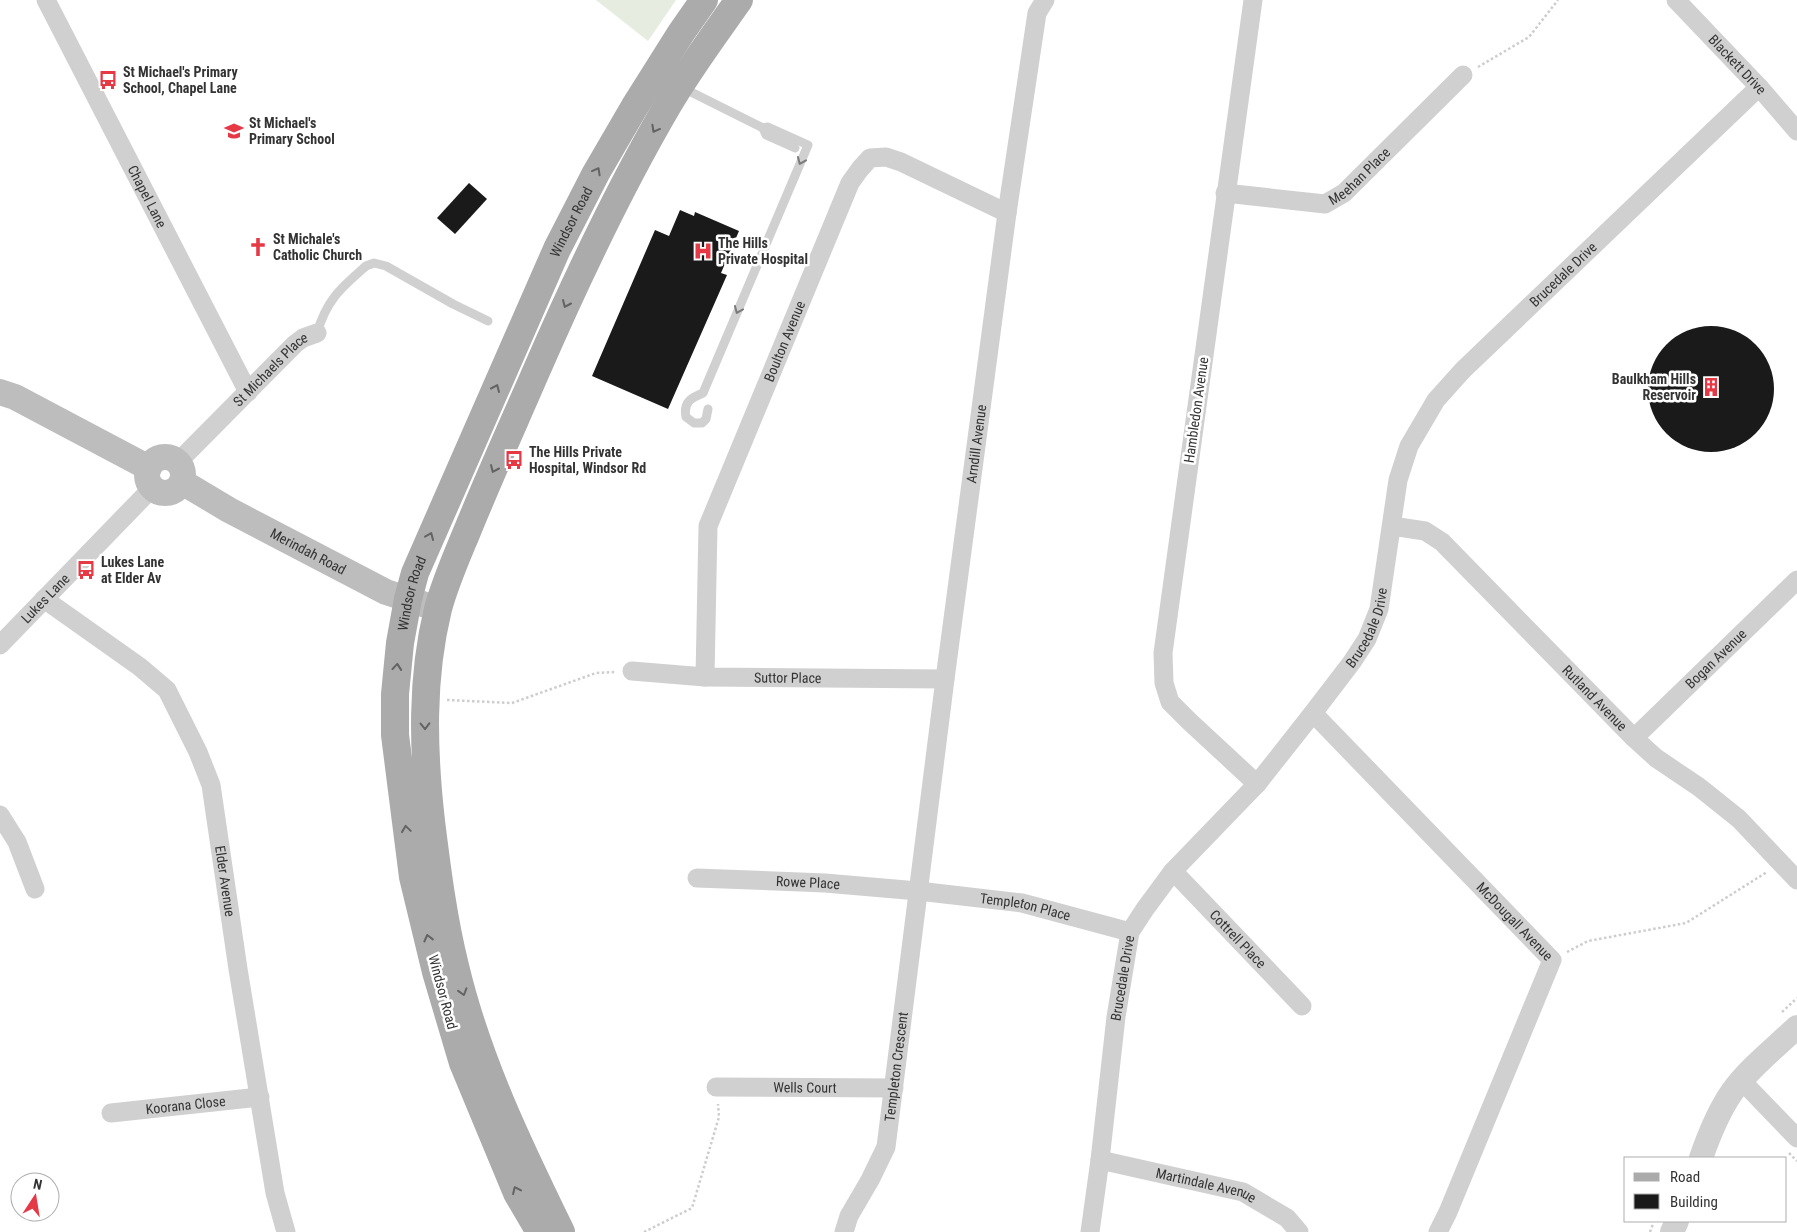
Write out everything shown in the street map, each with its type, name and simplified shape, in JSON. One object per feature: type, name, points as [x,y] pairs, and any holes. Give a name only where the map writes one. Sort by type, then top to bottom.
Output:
[{"type":"main road","name":"Windsor Road","points":[[540,1232],[517,1193],[462,1063],[436,972],[413,877],[395,735],[395,694],[400,643],[408,599],[416,572],[557,249],[596,172],[618,134],[655,73],[704,0]]},
{"type":"main road","points":[[618,134],[665,91],[680,87],[682,70],[691,44],[718,0]]},
{"type":"main road","name":"Windsor Road","points":[[561,1232],[500,1102],[480,1051],[455,966],[438,876],[427,786],[424,725],[430,653],[438,609],[446,582],[587,259],[620,192],[680,87],[739,0]]},
{"type":"main road","points":[[0,392],[15,397],[151,478],[153,462],[165,457],[172,458],[180,472]]},
{"type":"main road","name":"Merindah Road","points":[[180,472],[229,510],[386,592],[438,609]]},
{"type":"street","name":"Chapel Lane","points":[[46,0],[248,392]]},
{"type":"street","name":"Arndill Avenue","points":[[918,891],[1007,213],[1037,13],[1045,0]]},
{"type":"street","name":"Hambledon Avenue","points":[[1253,0],[1163,652],[1164,683],[1170,702],[1257,784]]},
{"type":"street","name":"Blackett Drive","points":[[1676,0],[1759,87],[1797,131]]},
{"type":"street","name":"Meehan Place","points":[[1225,194],[1325,204],[1344,193],[1463,75]]},
{"type":"street","name":"Brucedale Drive","points":[[1090,1232],[1116,1017],[1130,932],[1173,871],[1257,784],[1352,662],[1367,639],[1379,609],[1398,480],[1409,446],[1436,400],[1463,370],[1759,87]]},
{"type":"street","name":"Boulton Avenue","points":[[704,678],[708,526],[850,182],[870,158],[886,157],[901,162],[1007,213]]},
{"type":"street","name":"St Michaels Place","points":[[180,472],[248,392],[295,344],[303,338],[317,333]]},
{"type":"street","name":"Lukes Lane","points":[[0,645],[44,599],[151,478]]},
{"type":"street","name":"Rutland Avenue","points":[[1392,526],[1425,531],[1442,542],[1634,738],[1656,758],[1699,787],[1738,820],[1797,880]]},
{"type":"street","name":"Bogan Avenue","points":[[1634,738],[1797,580]]},
{"type":"street","name":"Elder Avenue","points":[[44,599],[140,667],[167,690],[212,785],[238,968],[275,1193],[286,1232]]},
{"type":"street","name":"Suttor Place","points":[[632,671],[704,678],[945,679]]},
{"type":"street","name":"McDougall Avenue","points":[[1313,713],[1552,960],[1438,1232]]},
{"type":"street","points":[[0,815],[17,842],[35,889]]},
{"type":"street","name":"Cottrell Place","points":[[1173,871],[1302,1006]]},
{"type":"street","name":"Rowe Place","points":[[697,878],[825,883],[918,891]]},
{"type":"street","name":"Templeton Place","points":[[918,891],[1022,903],[1130,932]]},
{"type":"street","name":"Templeton Crescent","points":[[844,1232],[849,1216],[886,1147],[918,891]]},
{"type":"street","points":[[1701,1157],[1714,1124],[1731,1093],[1741,1080],[1797,1027]]},
{"type":"street","points":[[1741,1080],[1797,1138]]},
{"type":"street","name":"Wells Court","points":[[716,1087],[894,1088]]},
{"type":"street","name":"Koorana Close","points":[[111,1113],[260,1097]]},
{"type":"street","name":"Martindale Avenue","points":[[1100,1160],[1243,1192],[1288,1218],[1299,1232]]},
{"type":"lane","points":[[680,87],[763,128],[768,127],[808,144],[703,393],[686,403],[684,409],[686,417],[694,423],[702,423],[706,419],[708,409]]},
{"type":"lane","points":[[763,128],[766,135],[795,148]]},
{"type":"lane","name":"St Michaels Place","points":[[317,333],[323,314],[330,302],[366,266],[374,263],[386,266],[488,322]]},
{"type":"path","points":[[1463,75],[1529,37],[1558,0]]},
{"type":"path","points":[[425,698],[512,703],[596,673],[632,671]]},
{"type":"path","points":[[1552,960],[1588,941],[1686,923],[1781,863]]},
{"type":"path","points":[[644,1232],[692,1208],[719,1118],[716,1087]]},
{"type":"shaded area","points":[[596,0],[676,0],[648,41]]},
{"type":"building","points":[[469,183],[487,199],[455,234],[437,218]]},
{"type":"building","points":[[680,210],[694,216],[695,212],[739,231],[721,273],[727,275],[668,409],[592,376],[655,230],[669,236]]},
{"type":"building","name":"Baulkham Hills Reservoir","points":[[1711,326],[1735,330],[1756,344],[1770,365],[1774,389],[1770,413],[1756,434],[1735,448],[1711,452],[1687,448],[1666,434],[1652,413],[1648,389],[1652,365],[1666,344],[1687,330]]},
{"type":"place","name":"St Michael's Primary School, Chapel Lane","points":[[108,80]]},
{"type":"place","name":"St Michael's Primary School","points":[[234,131]]},
{"type":"place","name":"St Michale's Catholic Church","points":[[258,247]]},
{"type":"place","name":"The Hills Private Hospital","points":[[703,251]]},
{"type":"place","name":"Baulkham Hills Reservoir","points":[[1711,387]]},
{"type":"place","name":"The Hills Private Hospital, Windsor Rd","points":[[514,460]]},
{"type":"place","name":"Lukes Lane at Elder Av","points":[[86,570]]}]
